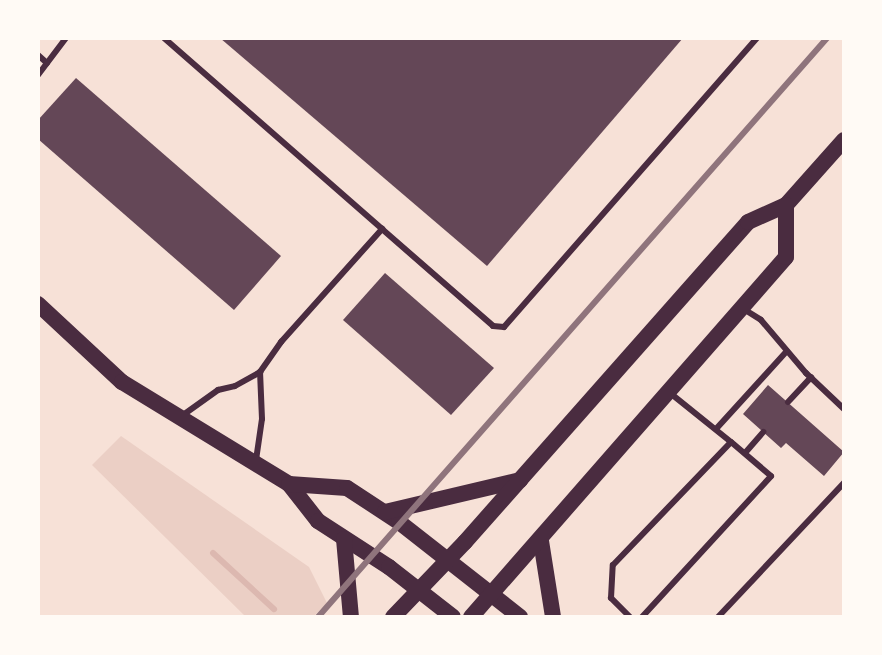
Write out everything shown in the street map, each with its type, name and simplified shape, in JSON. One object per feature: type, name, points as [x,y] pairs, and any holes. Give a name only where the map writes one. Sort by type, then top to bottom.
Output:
[{"type":"main road","points":[[393,617],[520,480],[748,222],[786,205],[844,140]]},
{"type":"main road","points":[[471,617],[541,541],[786,257],[786,205]]},
{"type":"main road","points":[[38,304],[122,382],[289,484],[318,521],[453,617]]},
{"type":"main road","points":[[385,512],[520,480]]},
{"type":"main road","points":[[289,484],[347,488],[385,512],[520,617]]},
{"type":"main road","points":[[344,539],[351,617]]},
{"type":"main road","points":[[541,541],[553,617]]},
{"type":"lane","points":[[38,75],[66,38]]},
{"type":"lane","points":[[164,38],[493,326],[504,327],[757,38]]},
{"type":"lane","points":[[38,55],[47,63]]},
{"type":"lane","points":[[181,417],[218,390],[235,386],[260,372],[281,342],[382,229]]},
{"type":"lane","points":[[742,308],[761,320],[844,409]]},
{"type":"lane","points":[[716,429],[787,351]]},
{"type":"lane","points":[[255,462],[262,419],[260,372]]},
{"type":"lane","points":[[788,402],[811,377]]},
{"type":"lane","points":[[642,617],[771,476],[670,393]]},
{"type":"lane","points":[[745,453],[763,432]]},
{"type":"lane","points":[[630,617],[611,598],[613,565],[731,442]]},
{"type":"lane","points":[[718,617],[844,483]]},
{"type":"shaded area","points":[[121,436],[309,567],[327,603],[313,617],[246,617],[92,465]]},
{"type":"building","points":[[220,38],[683,38],[487,266]]},
{"type":"building","points":[[76,78],[281,256],[234,310],[38,139],[38,120]]},
{"type":"building","points":[[385,273],[494,368],[451,415],[343,320]]},
{"type":"building","points":[[768,385],[844,452],[824,476],[786,443],[781,448],[743,414]]},
{"type":"waterway","points":[[213,553],[274,609]]},
{"type":"railway","points":[[318,617],[827,38]]}]
